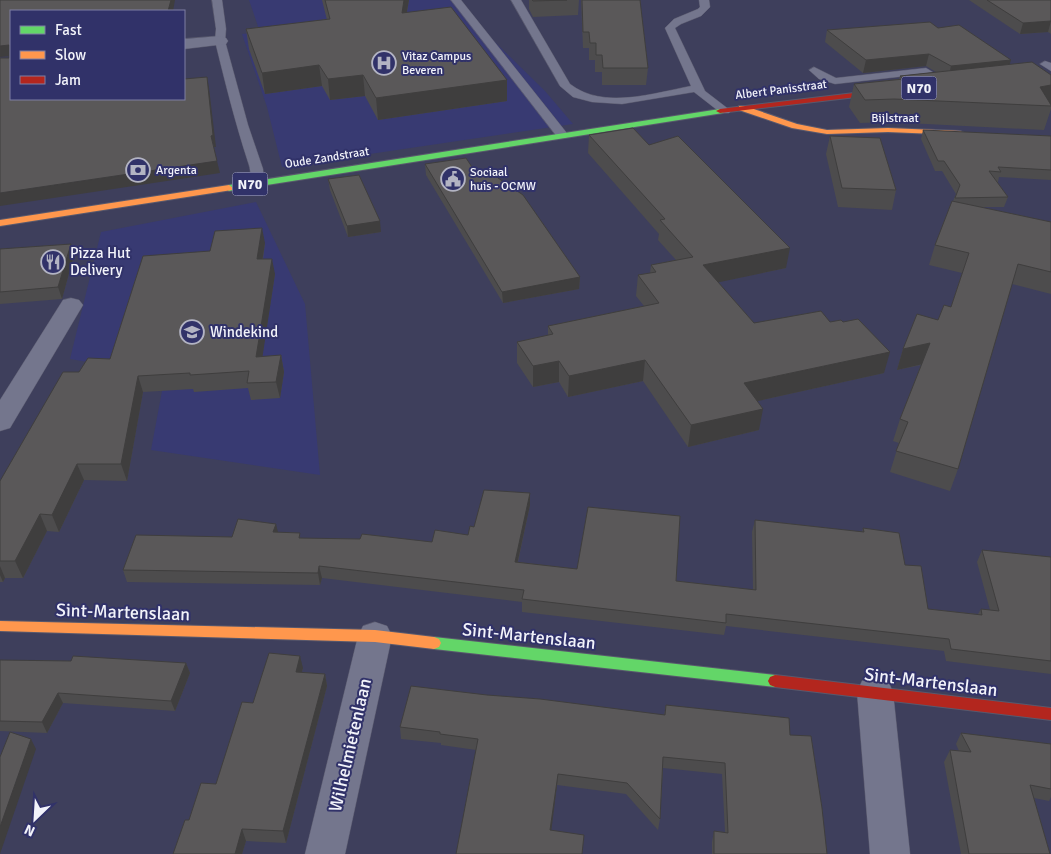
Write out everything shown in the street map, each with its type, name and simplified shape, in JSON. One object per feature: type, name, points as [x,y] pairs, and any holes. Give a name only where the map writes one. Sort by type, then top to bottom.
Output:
[{"type":"main road","name":"N70","points":[[929,87],[953,81]]},
{"type":"main road","name":"Albert Panisstraat","points":[[515,143],[742,108],[901,90]]},
{"type":"main road","name":"Bijlstraat","points":[[742,108],[795,126],[827,132],[888,130],[974,134]]},
{"type":"main road","name":"Oude Zandstraat","points":[[0,223],[515,143]]},
{"type":"main road","name":"Oude Zandstraat","points":[[0,233],[68,221],[143,202]]},
{"type":"main road","name":"Sint-Martenslaan","points":[[0,626],[376,636],[875,692],[1051,714]]},
{"type":"street","points":[[185,44],[220,41]]},
{"type":"street","points":[[0,422],[71,305]]},
{"type":"street","name":"Wilhelmietenlaan","points":[[326,854],[376,636]]},
{"type":"street","points":[[875,692],[890,854]]},
{"type":"lane","points":[[217,0],[221,29],[220,41],[242,125],[257,169],[258,182]]},
{"type":"lane","points":[[456,0],[562,136]]},
{"type":"lane","points":[[516,0],[566,86],[579,95],[604,100],[636,99],[698,88]]},
{"type":"lane","points":[[704,0],[705,7],[701,13],[674,22],[670,28],[700,93],[725,111]]},
{"type":"lane","points":[[925,61],[953,81]]},
{"type":"lane","points":[[814,70],[823,77],[835,81],[926,70],[953,81]]},
{"type":"shaded area","name":"Vitaz Campus Beveren","points":[[249,0],[452,0],[545,91],[573,124],[282,167],[267,107],[242,34],[260,32]]},
{"type":"shaded area","name":"Windekind","points":[[256,202],[305,304],[320,475],[151,450],[165,375],[70,359],[101,232]]},
{"type":"building","points":[[0,0],[171,0],[168,10],[10,10],[10,100],[185,100],[185,79],[207,77],[213,135],[211,136],[217,161],[0,193],[0,58],[9,58],[9,45],[0,46]]},
{"type":"building","points":[[325,0],[404,0],[402,13],[451,7],[507,80],[376,98],[363,75],[328,79],[319,65],[262,73],[246,29],[330,19]]},
{"type":"building","points":[[532,0],[567,0],[533,1]]},
{"type":"building","points":[[582,0],[640,0],[648,68],[603,68],[602,55],[596,55],[596,43],[590,43],[589,32],[583,32]]},
{"type":"building","points":[[987,0],[1051,0],[1051,21],[1023,23]]},
{"type":"building","points":[[930,22],[938,28],[959,25],[1011,60],[951,66],[929,54],[866,60],[827,30]]},
{"type":"building","points":[[1032,62],[1051,75],[1051,85],[1040,87],[1051,106],[894,99],[865,100],[854,84],[904,79],[900,76]]},
{"type":"building","points":[[633,128],[649,145],[678,136],[790,248],[703,265],[754,323],[821,311],[830,322],[858,319],[890,352],[744,383],[763,409],[691,425],[645,360],[569,376],[559,361],[533,366],[517,342],[553,334],[548,326],[659,303],[638,275],[656,272],[651,265],[693,257],[660,220],[665,219],[589,135]]},
{"type":"building","points":[[923,130],[1051,136],[1051,170],[998,167],[1001,172],[989,171],[1008,197],[955,198],[960,185],[944,161],[938,161]]},
{"type":"building","points":[[830,136],[880,138],[896,190],[842,188]]},
{"type":"building","points":[[466,158],[476,173],[493,170],[498,178],[523,195],[580,277],[502,292],[425,164]]},
{"type":"building","points":[[359,175],[380,221],[347,226],[328,179]]},
{"type":"building","points":[[952,201],[1051,222],[1051,272],[1018,264],[958,469],[896,451],[908,422],[900,419],[930,343],[903,349],[917,314],[938,320],[944,305],[951,307],[969,253],[935,245]]},
{"type":"building","points":[[262,228],[257,259],[272,259],[256,357],[281,355],[276,382],[247,383],[249,371],[138,376],[121,464],[77,464],[52,515],[40,514],[15,561],[0,561],[0,481],[63,372],[79,372],[88,358],[110,359],[143,256],[210,251],[215,231]]},
{"type":"building","points":[[71,244],[58,287],[0,292],[0,249]]},
{"type":"building","points":[[484,490],[530,493],[515,562],[577,569],[588,507],[680,516],[676,581],[756,590],[755,520],[864,532],[863,528],[899,533],[905,565],[921,566],[928,609],[982,615],[981,609],[999,611],[982,550],[1051,557],[1051,661],[951,649],[949,639],[726,614],[726,623],[522,599],[524,590],[319,566],[318,573],[123,570],[136,535],[232,537],[238,519],[276,524],[273,532],[300,533],[299,538],[360,539],[362,534],[432,542],[435,530],[468,535],[470,526],[474,527]]},
{"type":"building","points":[[269,653],[300,656],[296,672],[325,674],[283,831],[242,829],[235,854],[173,854],[185,820],[189,820],[201,783],[216,784],[242,702],[253,703]]},
{"type":"building","points":[[73,656],[186,663],[171,701],[58,693],[42,722],[0,721],[0,660],[71,661]]},
{"type":"building","points":[[411,686],[540,699],[665,715],[666,705],[789,718],[790,735],[811,736],[827,854],[714,854],[714,831],[728,833],[725,763],[663,757],[660,819],[627,783],[558,774],[550,830],[584,835],[582,854],[456,854],[478,739],[400,727]]},
{"type":"building","points":[[10,732],[31,739],[0,827],[0,757]]},
{"type":"building","points":[[961,733],[1051,744],[1051,789],[1030,785],[1050,854],[969,854],[950,750],[971,752]]},
{"type":"traffic: fast","points":[[229,188],[720,111]]},
{"type":"traffic: fast","points":[[434,643],[775,681]]},
{"type":"traffic: slow","points":[[742,108],[795,126],[827,132],[888,130],[960,133]]},
{"type":"traffic: slow","points":[[0,223],[229,188]]},
{"type":"traffic: slow","points":[[0,626],[375,636],[434,643]]},
{"type":"traffic: jam","points":[[720,111],[888,91]]},
{"type":"traffic: jam","points":[[775,681],[1051,714]]},
{"type":"place","name":"Vitaz Campus Beveren","points":[[384,63]]},
{"type":"place","name":"Argenta","points":[[138,170]]},
{"type":"place","name":"Sociaal huis - OCMW","points":[[453,179]]},
{"type":"place","name":"Pizza Hut Delivery","points":[[53,262]]},
{"type":"place","name":"Windekind","points":[[192,332]]}]
